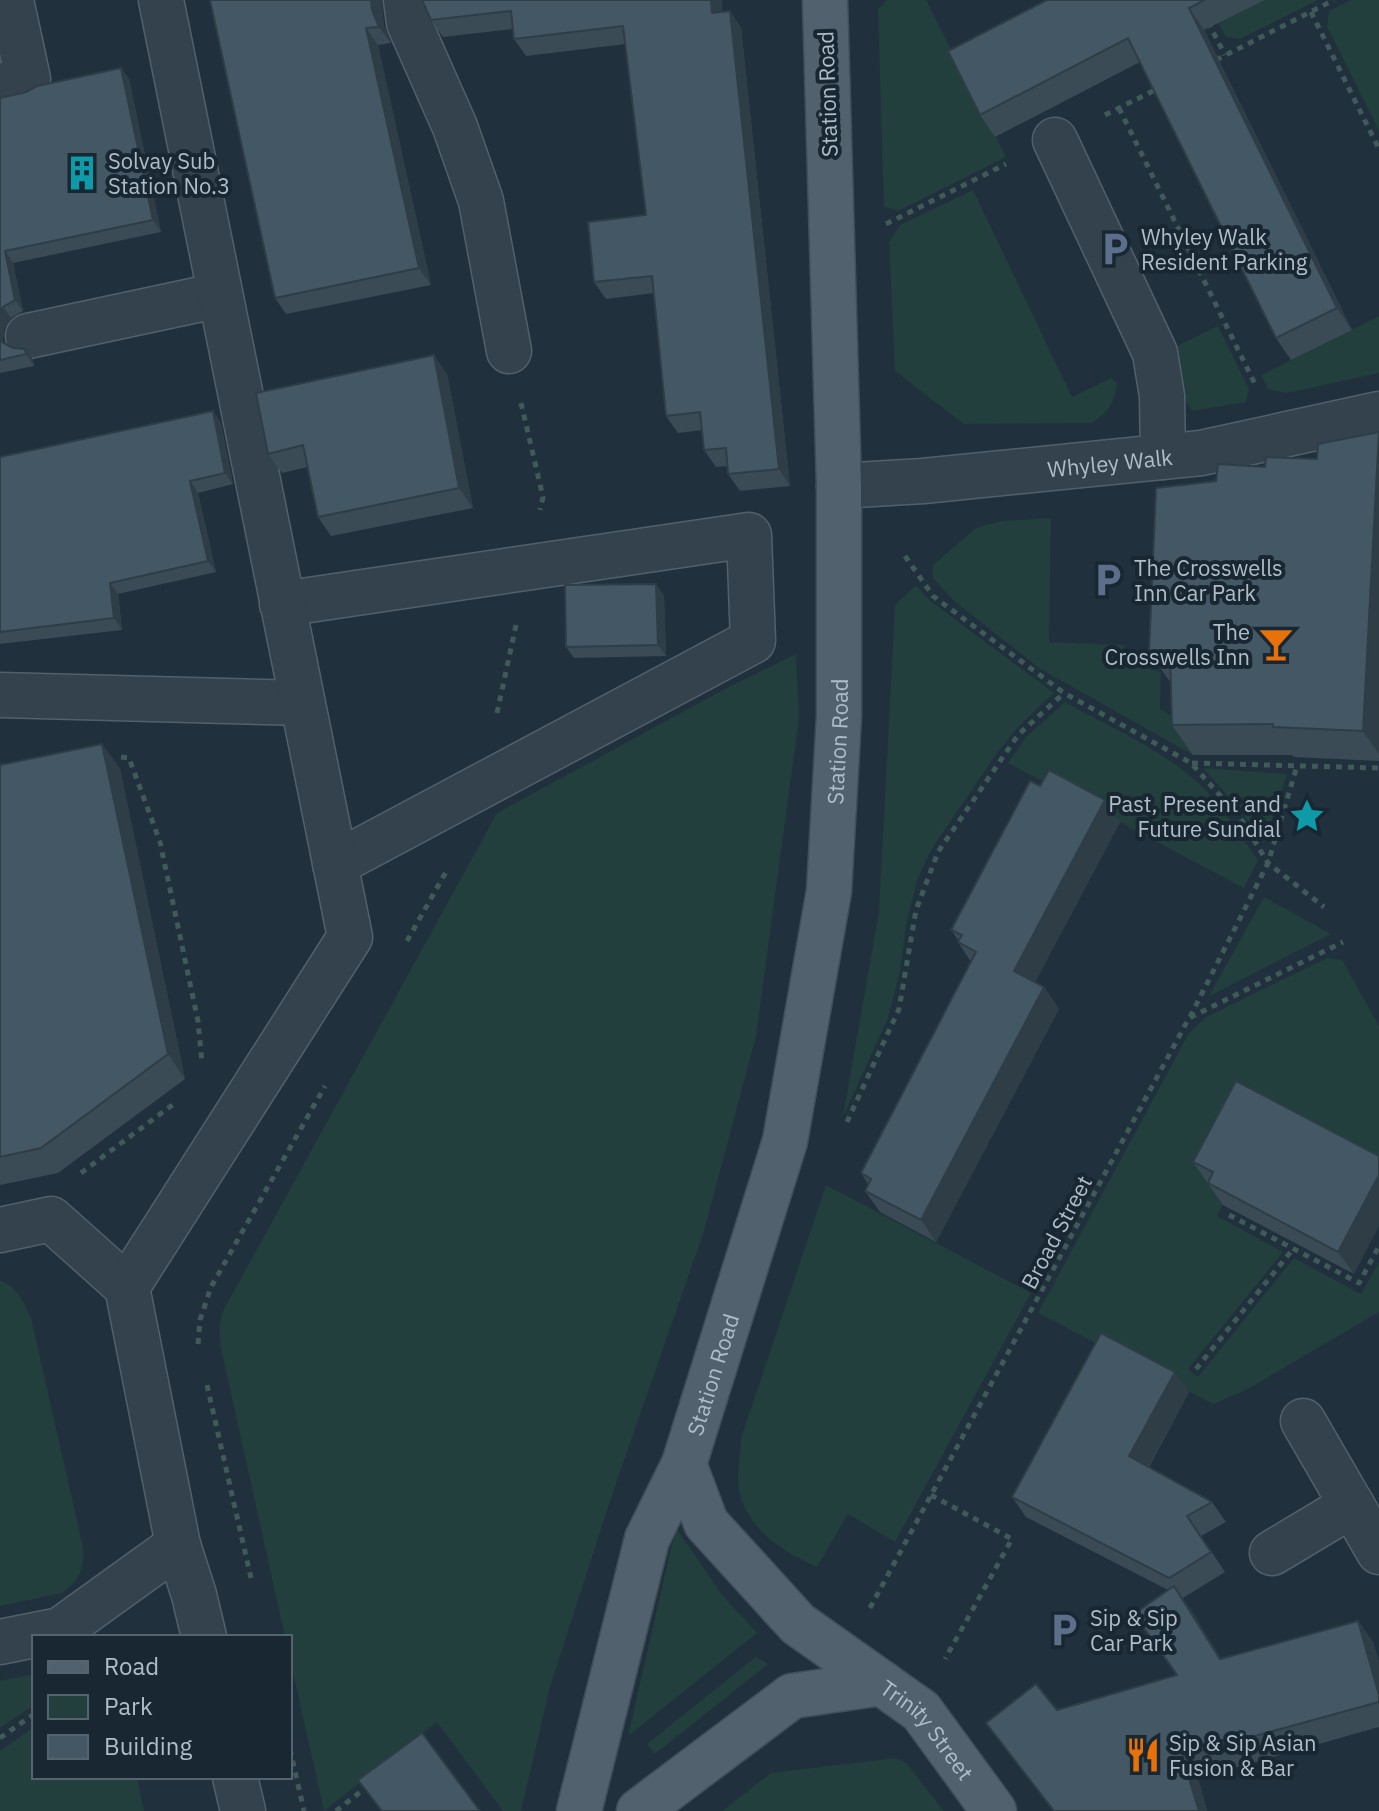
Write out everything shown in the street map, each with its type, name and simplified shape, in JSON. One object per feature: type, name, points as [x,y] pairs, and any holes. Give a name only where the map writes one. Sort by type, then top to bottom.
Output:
[{"type":"main road","name":"Station Road","points":[[579,1811],[647,1539],[684,1464],[785,1141],[829,891],[839,716],[839,486],[825,0]]},
{"type":"main road","name":"Station Road","points":[[684,1464],[706,1523],[798,1624],[882,1683]]},
{"type":"main road","name":"Trinity Street","points":[[639,1811],[792,1696],[882,1683],[921,1711],[994,1811]]},
{"type":"street","points":[[0,86],[28,79],[11,0]]},
{"type":"street","points":[[127,1287],[350,937],[161,0]]},
{"type":"street","points":[[406,0],[409,23],[455,127],[481,201],[509,351]]},
{"type":"street","points":[[1055,140],[1155,353],[1162,396],[1163,457]]},
{"type":"street","points":[[28,336],[220,295]]},
{"type":"street","name":"Whyley Walk","points":[[839,486],[939,480],[1201,453],[1379,414]]},
{"type":"street","points":[[282,604],[749,535],[753,641],[335,864]]},
{"type":"street","points":[[0,695],[302,703]]},
{"type":"street","points":[[0,1230],[51,1219],[127,1287],[178,1545],[204,1635]]},
{"type":"street","points":[[1303,1421],[1379,1552]]},
{"type":"street","points":[[1272,1553],[1352,1505]]},
{"type":"street","points":[[35,1635],[60,1630],[178,1545]]},
{"type":"street","points":[[0,1642],[32,1636]]},
{"type":"street","points":[[235,1779],[243,1811]]},
{"type":"path","points":[[1311,12],[1379,149]]},
{"type":"path","points":[[1204,14],[1225,55]]},
{"type":"path","points":[[1119,108],[1259,393]]},
{"type":"path","points":[[905,556],[933,596],[1064,693],[1191,763],[1232,808],[1268,863],[1324,907]]},
{"type":"path","points":[[842,1133],[899,1009],[916,910],[938,852],[1018,735],[1064,693]]},
{"type":"path","points":[[114,757],[129,758],[160,842],[198,1021],[202,1065]]},
{"type":"path","points":[[1191,763],[1379,768]]},
{"type":"path","name":"Broad Street","points":[[868,1613],[1189,1018],[1268,863],[1297,766]]},
{"type":"path","points":[[1189,1018],[1343,942]]},
{"type":"path","points":[[80,1174],[177,1101]]},
{"type":"path","points":[[1229,1215],[1359,1283],[1379,1246]]},
{"type":"path","points":[[1196,1369],[1293,1249]]},
{"type":"path","points":[[931,1495],[1012,1539],[944,1661]]},
{"type":"path","points":[[0,1738],[32,1715]]},
{"type":"path","points":[[292,1758],[304,1811]]},
{"type":"path","points":[[336,1811],[372,1784]]},
{"type":"green space","points":[[887,0],[926,0],[1006,157],[898,211],[884,206],[878,10]]},
{"type":"green space","points":[[1265,0],[1318,0],[1240,39],[1226,37],[1218,23]]},
{"type":"green space","points":[[1351,0],[1379,0],[1379,131],[1327,26],[1329,11]]},
{"type":"green space","points":[[973,190],[1072,397],[1111,378],[1117,383],[1110,406],[1092,423],[964,424],[895,371],[889,242],[900,225]]},
{"type":"green space","points":[[1379,316],[1379,373],[1287,393],[1268,389],[1261,375]]},
{"type":"green space","points":[[1218,326],[1249,389],[1246,402],[1192,411],[1184,398],[1173,348]]},
{"type":"green space","points":[[1051,518],[1049,642],[1124,645],[1124,663],[1161,672],[1160,709],[1192,728],[1193,755],[1039,668],[953,600],[933,578],[933,565],[976,528],[1002,521]]},
{"type":"green space","points":[[916,585],[929,600],[1054,693],[1019,726],[997,753],[931,850],[917,880],[888,1018],[843,1117],[879,911],[895,605]]},
{"type":"green space","points":[[796,654],[799,718],[756,1036],[704,1231],[611,1498],[550,1687],[521,1811],[503,1811],[437,1722],[324,1811],[292,1668],[292,1635],[285,1635],[220,1344],[219,1326],[223,1311],[497,813],[721,691]]},
{"type":"green space","points":[[1065,702],[1151,748],[1206,791],[1258,860],[1244,888],[1008,763],[1027,736]]},
{"type":"green space","points":[[1203,768],[1287,774],[1264,843],[1235,804]]},
{"type":"green space","points":[[1264,897],[1331,934],[1209,996]]},
{"type":"green space","points":[[1327,958],[1342,960],[1379,1026],[1379,1170],[1223,1204],[1217,1216],[1283,1252],[1188,1369],[1198,1377],[1294,1258],[1361,1294],[1379,1262],[1379,1312],[1248,1389],[1213,1404],[1038,1313],[1189,1033],[1206,1017]]},
{"type":"green space","points":[[826,1185],[1031,1293],[895,1542],[848,1514],[817,1567],[794,1556],[763,1533],[747,1513],[742,1501],[738,1470],[741,1438]]},
{"type":"green space","points":[[0,1280],[16,1291],[31,1318],[83,1554],[77,1579],[62,1593],[0,1606]]},
{"type":"green space","points":[[677,1529],[722,1595],[757,1633],[628,1736],[671,1548]]},
{"type":"green space","points":[[756,1657],[768,1664],[655,1754],[647,1744]]},
{"type":"green space","points":[[32,1674],[32,1706],[0,1728],[0,1681]]},
{"type":"green space","points":[[32,1728],[32,1779],[137,1779],[144,1811],[0,1811],[0,1751]]},
{"type":"green space","points":[[895,1758],[906,1763],[944,1811],[722,1811],[771,1773]]},
{"type":"building","points":[[210,0],[371,0],[379,27],[366,28],[419,268],[275,298]]},
{"type":"building","points":[[422,0],[711,0],[712,13],[730,11],[779,469],[728,474],[726,448],[704,450],[700,412],[666,416],[652,276],[594,282],[588,222],[646,215],[623,26],[514,39],[511,11],[431,20]]},
{"type":"building","points":[[1047,0],[1205,0],[1189,8],[1337,308],[1276,338],[1128,38],[980,115],[948,51]]},
{"type":"building","name":"Solvay Sub Station No.3","points":[[121,68],[153,220],[5,251],[15,300],[0,311],[0,98],[37,86]]},
{"type":"building","points":[[0,338],[13,348],[25,349],[26,354],[0,360]]},
{"type":"building","points":[[434,355],[459,488],[318,517],[303,445],[268,454],[256,393]]},
{"type":"building","points":[[213,411],[225,473],[190,481],[208,561],[110,583],[114,618],[0,632],[0,457]]},
{"type":"building","name":"The Crosswells Inn","points":[[1379,432],[1363,731],[1273,727],[1273,724],[1172,725],[1170,654],[1149,653],[1156,488],[1216,481],[1218,464],[1265,467],[1266,457],[1317,459],[1318,444]]},
{"type":"building","points":[[656,584],[658,645],[566,647],[565,585]]},
{"type":"building","points":[[102,744],[168,1054],[41,1148],[0,1157],[0,765]]},
{"type":"building","points":[[1049,770],[1105,800],[1014,971],[1044,987],[921,1220],[865,1191],[871,1179],[861,1173],[976,952],[958,942],[962,935],[951,930],[1030,781],[1040,786]]},
{"type":"building","points":[[1236,1081],[1379,1156],[1379,1175],[1338,1252],[1208,1183],[1213,1172],[1193,1162]]},
{"type":"building","points":[[1101,1333],[1175,1372],[1129,1456],[1212,1502],[1187,1516],[1211,1552],[1169,1578],[1012,1497]]},
{"type":"building","points":[[1174,1586],[1220,1659],[1358,1621],[1379,1702],[1182,1756],[1199,1811],[1054,1811],[986,1723],[1036,1684],[1057,1710],[1177,1675],[1134,1614]]},
{"type":"building","points":[[422,1733],[480,1811],[382,1811],[358,1780]]},
{"type":"place","name":"Solvay Sub Station No.3","points":[[82,173]]},
{"type":"place","name":"Whyley Walk Resident Parking","points":[[1115,249]]},
{"type":"place","name":"The Crosswells Inn Car Park","points":[[1108,580]]},
{"type":"place","name":"The Crosswells Inn","points":[[1276,644]]},
{"type":"place","name":"Past, Present and Future Sundial","points":[[1307,816]]},
{"type":"place","name":"Sip & Sip Car Park","points":[[1064,1630]]},
{"type":"place","name":"Sip & Sip Asian Fusion & Bar","points":[[1143,1755]]}]
